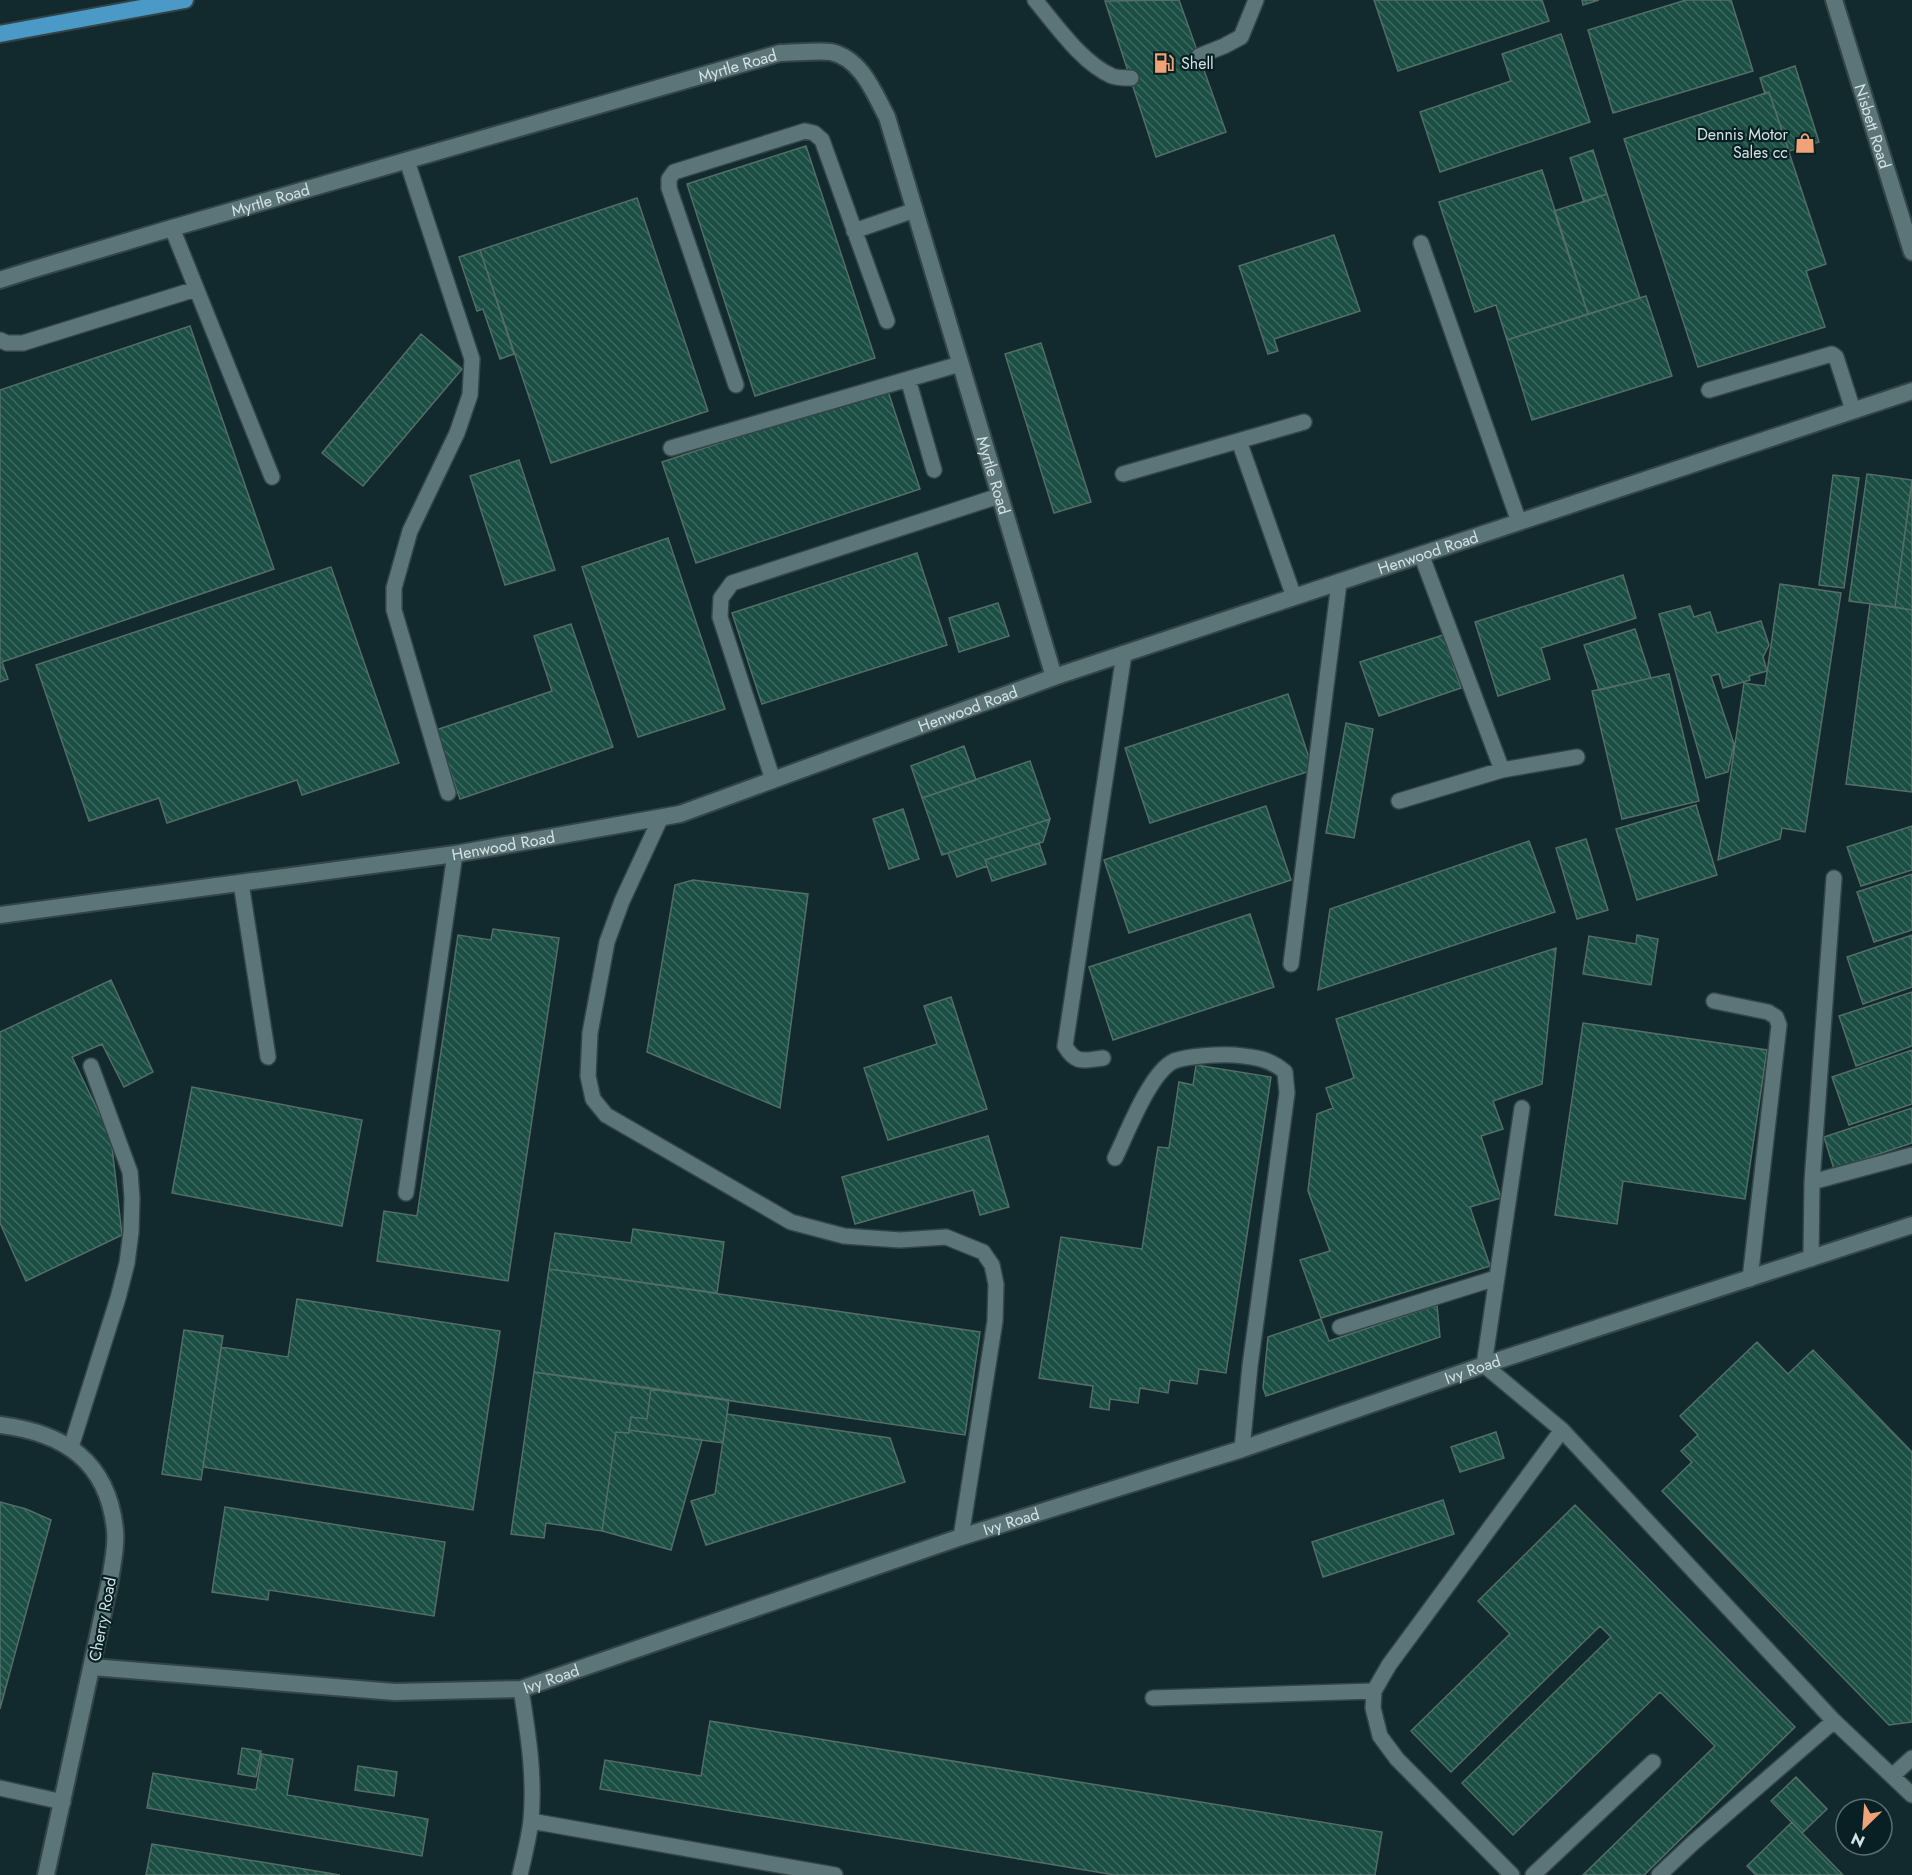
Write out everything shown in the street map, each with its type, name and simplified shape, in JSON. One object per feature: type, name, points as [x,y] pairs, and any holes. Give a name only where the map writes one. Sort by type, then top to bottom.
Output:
[{"type":"highway","points":[[0,34],[185,0]]},
{"type":"street","name":"Nisbett Road","points":[[1834,0],[1912,252]]},
{"type":"street","name":"Myrtle Road","points":[[0,280],[172,228],[780,53],[831,52],[848,60],[861,71],[887,117],[1054,677]]},
{"type":"street","name":"Henwood Road","points":[[0,915],[455,854],[680,814],[1054,677],[1912,390]]},
{"type":"street","name":"Ivy Road","points":[[92,1667],[395,1692],[522,1689],[961,1537],[1242,1449],[1484,1365],[1912,1225]]},
{"type":"street","name":"Cherry Road","points":[[0,1425],[43,1433],[71,1447],[86,1461],[104,1487],[110,1501],[116,1532],[110,1581],[46,1875]]},
{"type":"lane","points":[[1035,0],[1079,51],[1097,68],[1114,77],[1131,78]]},
{"type":"lane","points":[[1199,56],[1241,37],[1256,0]]},
{"type":"lane","points":[[736,385],[669,188],[669,179],[675,172],[805,131],[814,133],[822,140],[886,321]]},
{"type":"lane","points":[[407,161],[472,359],[470,395],[457,433],[410,531],[394,588],[394,610],[447,793]]},
{"type":"lane","points":[[854,231],[915,210]]},
{"type":"lane","points":[[172,228],[272,477]]},
{"type":"lane","points":[[1421,243],[1519,522]]},
{"type":"lane","points":[[0,340],[7,343],[24,343],[196,289]]},
{"type":"lane","points":[[1709,390],[1832,354],[1836,357],[1854,410]]},
{"type":"lane","points":[[671,448],[960,364]]},
{"type":"lane","points":[[908,379],[934,470]]},
{"type":"lane","points":[[1122,474],[1304,422]]},
{"type":"lane","points":[[1239,441],[1294,597]]},
{"type":"lane","points":[[773,780],[720,616],[721,598],[732,583],[999,496]]},
{"type":"lane","points":[[1421,554],[1502,770]]},
{"type":"lane","points":[[1291,964],[1339,583]]},
{"type":"lane","points":[[1103,1058],[1080,1061],[1071,1056],[1065,1046],[1124,654]]},
{"type":"lane","points":[[1399,801],[1502,770],[1578,757]]},
{"type":"lane","points":[[661,817],[622,901],[607,942],[590,1033],[588,1076],[592,1099],[606,1116],[791,1222],[844,1236],[900,1240],[946,1237],[983,1252],[992,1265],[996,1284],[994,1321],[961,1537]]},
{"type":"lane","points":[[406,1193],[455,854]]},
{"type":"lane","points":[[1811,1259],[1812,1182],[1834,878]]},
{"type":"lane","points":[[241,883],[268,1057]]},
{"type":"lane","points":[[1714,1001],[1768,1012],[1776,1017],[1779,1025],[1750,1279]]},
{"type":"lane","points":[[1115,1158],[1149,1087],[1174,1061],[1223,1054],[1254,1057],[1275,1063],[1285,1072],[1287,1093],[1250,1366],[1242,1449]]},
{"type":"lane","points":[[71,1447],[118,1298],[127,1263],[131,1232],[130,1172],[92,1066]]},
{"type":"lane","points":[[1522,1108],[1484,1365],[1562,1430],[1834,1721],[1912,1795]]},
{"type":"lane","points":[[1812,1182],[1912,1155]]},
{"type":"lane","points":[[1340,1327],[1496,1278]]},
{"type":"lane","points":[[1512,1875],[1397,1759],[1380,1736],[1373,1708],[1374,1691],[1389,1665],[1562,1430]]},
{"type":"lane","points":[[520,1875],[531,1821],[533,1787],[531,1753],[522,1689]]},
{"type":"lane","points":[[1153,1698],[1374,1691]]},
{"type":"lane","points":[[1659,1875],[1834,1721]]},
{"type":"lane","points":[[1892,1776],[1912,1758]]},
{"type":"lane","points":[[1533,1875],[1653,1762]]},
{"type":"lane","points":[[0,1788],[63,1802]]},
{"type":"lane","points":[[531,1821],[835,1875]]},
{"type":"building","points":[[1179,0],[1226,132],[1156,157],[1105,1]]},
{"type":"building","points":[[1374,0],[1542,0],[1549,21],[1398,71]]},
{"type":"building","points":[[1582,0],[1599,0],[1583,5]]},
{"type":"building","points":[[1686,0],[1731,0],[1753,71],[1613,113],[1588,30]]},
{"type":"building","points":[[1561,34],[1590,122],[1440,172],[1420,112],[1511,81],[1502,54]]},
{"type":"building","points":[[1795,66],[1819,142],[1789,151],[1769,92],[1765,94],[1760,78]]},
{"type":"building","points":[[1769,92],[1826,264],[1806,271],[1825,327],[1698,367],[1624,139]]},
{"type":"building","points":[[806,146],[875,358],[755,396],[687,184]]},
{"type":"building","points":[[1593,150],[1607,194],[1584,202],[1570,158]]},
{"type":"building","points":[[1542,170],[1588,314],[1507,340],[1496,305],[1475,312],[1439,202]]},
{"type":"building","points":[[1607,194],[1640,298],[1588,314],[1554,211]]},
{"type":"building","points":[[637,198],[708,411],[551,463],[480,250]]},
{"type":"building","points":[[1334,235],[1360,311],[1274,339],[1278,351],[1268,354],[1239,266]]},
{"type":"building","points":[[480,250],[514,354],[500,359],[483,309],[477,311],[459,257]]},
{"type":"building","points":[[1646,296],[1672,376],[1532,420],[1507,340]]},
{"type":"building","points":[[190,326],[274,569],[2,662],[8,679],[0,682],[0,390]]},
{"type":"building","points":[[421,334],[462,369],[363,486],[322,453]]},
{"type":"building","points":[[1041,343],[1091,502],[1054,513],[1005,354]]},
{"type":"building","points":[[887,388],[920,489],[696,563],[662,462]]},
{"type":"building","points":[[519,460],[555,570],[505,585],[470,476]]},
{"type":"building","points":[[1867,474],[1912,480],[1895,607],[1849,601]]},
{"type":"building","points":[[1833,475],[1859,478],[1844,588],[1819,585]]},
{"type":"building","points":[[1912,481],[1912,610],[1895,607]]},
{"type":"building","points":[[668,538],[725,709],[638,737],[582,567]]},
{"type":"building","points":[[917,553],[947,645],[762,704],[732,613]]},
{"type":"building","points":[[331,567],[399,763],[302,795],[297,780],[167,823],[159,798],[89,821],[36,665]]},
{"type":"building","points":[[1623,575],[1636,618],[1541,648],[1550,679],[1498,696],[1475,622]]},
{"type":"building","points":[[1780,584],[1841,593],[1805,832],[1782,828],[1780,839],[1718,860],[1744,683],[1765,686]]},
{"type":"building","points":[[998,603],[1009,636],[959,652],[949,618]]},
{"type":"building","points":[[1870,604],[1912,610],[1912,792],[1846,784]]},
{"type":"building","points":[[1690,606],[1694,617],[1710,612],[1717,633],[1761,621],[1769,645],[1763,657],[1767,671],[1749,676],[1750,680],[1723,688],[1719,674],[1711,676],[1734,744],[1728,772],[1706,778],[1659,614]]},
{"type":"building","points":[[571,624],[613,747],[460,799],[436,730],[552,691],[534,636]]},
{"type":"building","points":[[1635,629],[1651,678],[1599,690],[1584,645]]},
{"type":"building","points":[[1443,635],[1461,688],[1379,716],[1360,662]]},
{"type":"building","points":[[1669,674],[1699,801],[1622,819],[1592,691]]},
{"type":"building","points":[[1288,694],[1313,770],[1150,823],[1125,748]]},
{"type":"building","points":[[1346,723],[1373,729],[1354,838],[1326,833]]},
{"type":"building","points":[[964,746],[976,780],[922,798],[911,766]]},
{"type":"building","points":[[1030,761],[1050,819],[942,855],[922,798]]},
{"type":"building","points":[[1696,805],[1717,875],[1637,900],[1616,829]]},
{"type":"building","points":[[1266,806],[1291,880],[1129,933],[1104,860]]},
{"type":"building","points":[[903,809],[919,859],[889,869],[873,819]]},
{"type":"building","points":[[1050,819],[1043,842],[985,860],[987,866],[957,877],[948,853]]},
{"type":"building","points":[[1912,826],[1912,870],[1861,886],[1847,847]]},
{"type":"building","points":[[1586,839],[1608,910],[1577,919],[1556,848]]},
{"type":"building","points":[[1529,841],[1555,912],[1318,990],[1330,909]]},
{"type":"building","points":[[1039,843],[1046,864],[992,881],[985,860]]},
{"type":"building","points":[[1912,874],[1912,930],[1874,942],[1857,892]]},
{"type":"building","points":[[693,880],[808,894],[780,1108],[647,1052],[675,885]]},
{"type":"building","points":[[1250,914],[1274,987],[1113,1040],[1089,967]]},
{"type":"building","points":[[493,929],[559,938],[508,1281],[377,1261],[384,1211],[417,1216],[458,935],[491,940]]},
{"type":"building","points":[[1637,935],[1658,939],[1651,985],[1583,974],[1589,936],[1636,944]]},
{"type":"building","points":[[1912,935],[1912,987],[1863,1004],[1847,957]]},
{"type":"building","points":[[1556,948],[1542,1084],[1493,1101],[1503,1129],[1481,1136],[1501,1198],[1470,1207],[1490,1266],[1321,1318],[1300,1260],[1330,1251],[1308,1191],[1317,1114],[1333,1108],[1326,1088],[1354,1078],[1336,1019]]},
{"type":"building","points":[[111,980],[153,1072],[124,1087],[102,1044],[72,1057],[111,1138],[122,1235],[26,1281],[0,1223],[0,1032]]},
{"type":"building","points":[[1912,992],[1912,1046],[1856,1066],[1839,1016]]},
{"type":"building","points":[[951,997],[987,1109],[888,1140],[864,1068],[937,1044],[924,1006]]},
{"type":"building","points":[[1583,1023],[1767,1050],[1745,1199],[1623,1181],[1617,1224],[1555,1215]]},
{"type":"building","points":[[1912,1050],[1912,1104],[1849,1125],[1832,1077]]},
{"type":"building","points":[[1196,1065],[1271,1077],[1226,1373],[1199,1369],[1197,1384],[1170,1380],[1168,1393],[1140,1388],[1138,1403],[1110,1399],[1109,1410],[1090,1407],[1093,1386],[1039,1378],[1061,1237],[1142,1249],[1158,1147],[1169,1148],[1179,1082],[1193,1085]]},
{"type":"building","points":[[192,1087],[362,1120],[342,1226],[172,1193]]},
{"type":"building","points":[[1912,1108],[1912,1143],[1834,1169],[1824,1137]]},
{"type":"building","points":[[988,1136],[1009,1207],[980,1215],[973,1190],[855,1224],[842,1177]]},
{"type":"building","points":[[633,1229],[724,1242],[717,1293],[549,1269],[555,1233],[631,1243]]},
{"type":"building","points":[[549,1269],[980,1332],[965,1435],[534,1372]]},
{"type":"building","points":[[297,1299],[500,1331],[473,1510],[203,1467],[221,1347],[288,1357]]},
{"type":"building","points":[[1437,1305],[1440,1337],[1266,1396],[1263,1388],[1268,1337],[1321,1319],[1329,1341]]},
{"type":"building","points":[[184,1330],[223,1336],[201,1480],[162,1474]]},
{"type":"building","points":[[1757,1342],[1788,1374],[1813,1350],[1912,1452],[1912,1722],[1889,1725],[1662,1491],[1692,1462],[1681,1451],[1698,1435],[1680,1416]]},
{"type":"building","points":[[534,1372],[651,1388],[647,1419],[631,1417],[629,1433],[616,1432],[602,1531],[546,1523],[544,1538],[511,1534]]},
{"type":"building","points":[[651,1388],[729,1400],[723,1443],[629,1430],[631,1417],[647,1419]]},
{"type":"building","points":[[727,1414],[890,1438],[905,1482],[706,1545],[691,1501],[715,1494]]},
{"type":"building","points":[[629,1430],[702,1440],[671,1550],[602,1531],[616,1432],[629,1433]]},
{"type":"building","points":[[1496,1432],[1504,1458],[1460,1472],[1451,1447]]},
{"type":"building","points":[[1443,1500],[1454,1534],[1323,1577],[1312,1542]]},
{"type":"building","points":[[0,1502],[26,1509],[51,1520],[0,1709]]},
{"type":"building","points":[[1575,1505],[1795,1727],[1644,1875],[1583,1875],[1715,1746],[1660,1692],[1513,1835],[1462,1783],[1611,1637],[1600,1626],[1451,1772],[1411,1731],[1510,1634],[1478,1601]]},
{"type":"building","points":[[225,1507],[445,1542],[434,1616],[269,1590],[268,1600],[212,1592]]},
{"type":"building","points":[[710,1721],[1382,1832],[1375,1875],[1115,1875],[600,1789],[605,1760],[701,1776]]},
{"type":"building","points":[[242,1748],[261,1751],[256,1777],[238,1774]]},
{"type":"building","points":[[262,1754],[293,1759],[287,1795],[428,1819],[422,1856],[147,1808],[153,1773],[256,1790]]},
{"type":"building","points":[[358,1766],[397,1772],[394,1796],[355,1790]]},
{"type":"building","points":[[1796,1777],[1827,1809],[1802,1833],[1771,1801]]},
{"type":"building","points":[[1792,1822],[1843,1875],[1756,1875],[1747,1866]]},
{"type":"building","points":[[152,1844],[340,1875],[146,1875]]},
{"type":"place","name":"Shell","points":[[1164,63]]},
{"type":"place","name":"Dennis Motor Sales cc","points":[[1805,143]]}]
